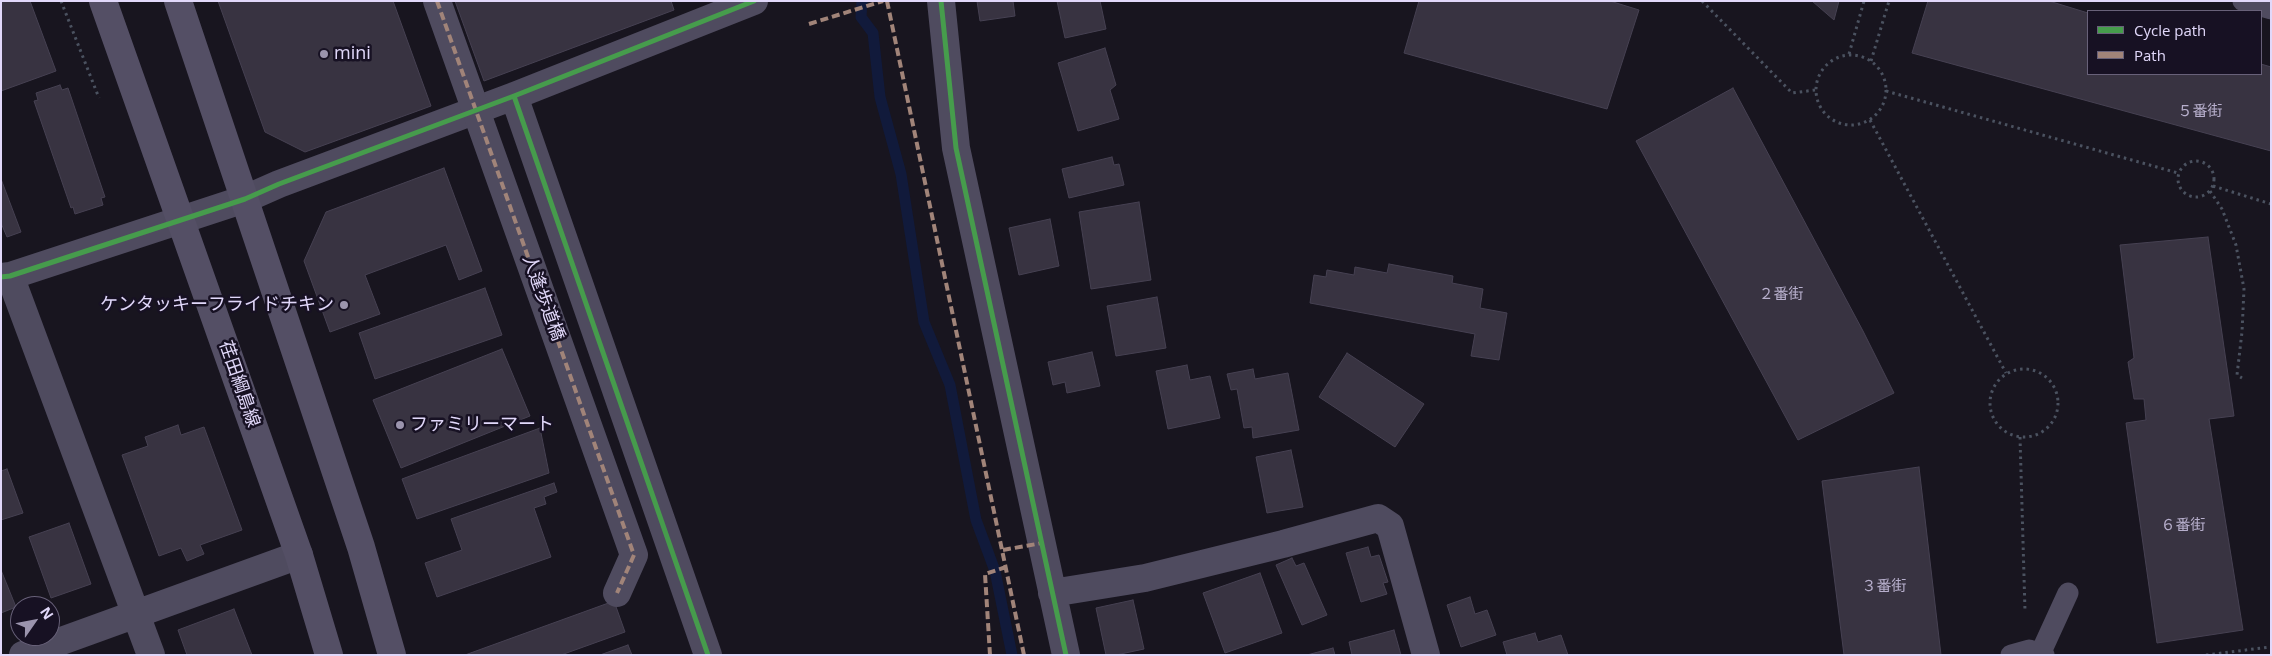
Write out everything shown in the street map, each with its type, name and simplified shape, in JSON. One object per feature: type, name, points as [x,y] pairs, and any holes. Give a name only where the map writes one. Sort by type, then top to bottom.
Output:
[{"type":"main road","name":"荏田綱島線","points":[[103,1],[299,555],[329,655]]},
{"type":"main road","points":[[178,1],[361,547],[392,655]]},
{"type":"street","name":"人逢歩道橋","points":[[437,1],[634,555],[617,593]]},
{"type":"street","points":[[151,655],[6,276],[245,199],[279,184],[514,96],[754,1]]},
{"type":"street","points":[[941,1],[956,148],[1066,655]]},
{"type":"street","points":[[514,96],[708,655]]},
{"type":"street","points":[[1052,593],[1145,578],[1378,518],[1390,526],[1426,655]]},
{"type":"street","points":[[23,655],[299,555]]},
{"type":"lane","points":[[2243,1],[2271,9]]},
{"type":"lane","points":[[2011,655],[2030,650],[2042,654],[2068,594]]},
{"type":"path","points":[[1702,1],[1792,93],[1815,90]]},
{"type":"path","points":[[1849,54],[1864,1]]},
{"type":"path","points":[[1871,61],[1889,1]]},
{"type":"path","points":[[1849,54],[1861,56],[1871,61],[1882,75],[1886,91],[1884,103],[1879,113],[1860,125],[1848,126],[1836,123],[1826,117],[1819,107],[1815,90],[1820,72],[1828,63],[1837,57],[1849,54]]},
{"type":"path","points":[[1886,91],[2178,174]]},
{"type":"path","points":[[1870,120],[2006,373]]},
{"type":"path","points":[[2199,161],[2204,163],[2213,173],[2213,186],[2210,191],[2201,197],[2189,197],[2180,190],[2178,174],[2186,164],[2199,161]]},
{"type":"path","points":[[2213,186],[2271,204]]},
{"type":"path","points":[[2210,191],[2222,209],[2236,245],[2244,289],[2242,332],[2236,375],[2242,378]]},
{"type":"path","points":[[2029,368],[2045,376],[2056,390],[2057,414],[2051,424],[2042,432],[2020,437],[2001,428],[1994,420],[1989,400],[1992,389],[2006,373],[2017,369],[2029,368]]},
{"type":"path","points":[[2020,437],[2025,618]]},
{"type":"path","points":[[2206,655],[2270,647]]},
{"type":"building","points":[[1,1],[30,1],[56,71],[1,91]]},
{"type":"building","name":"mini","points":[[218,1],[393,1],[431,106],[305,152],[265,132]]},
{"type":"building","points":[[455,1],[671,1],[674,10],[484,81]]},
{"type":"building","points":[[977,1],[1013,1],[1015,16],[980,21]]},
{"type":"building","points":[[1057,1],[1100,1],[1106,29],[1065,38]]},
{"type":"building","points":[[1419,1],[1610,1],[1639,10],[1607,109],[1404,53]]},
{"type":"building","points":[[1812,1],[1839,1],[1834,20]]},
{"type":"building","points":[[1928,1],[2049,1],[2087,13],[2087,75],[2262,75],[2262,64],[2271,67],[2271,151],[1912,53]]},
{"type":"building","points":[[1105,48],[1116,85],[1110,90],[1119,119],[1078,131],[1058,63]]},
{"type":"building","points":[[60,85],[62,90],[68,88],[105,197],[101,198],[103,205],[75,214],[73,207],[71,208],[34,101],[38,100],[36,93]]},
{"type":"building","points":[[1733,88],[1863,331],[1894,393],[1798,440],[1636,141]]},
{"type":"building","points":[[1112,157],[1114,165],[1119,164],[1124,185],[1069,198],[1062,169]]},
{"type":"building","points":[[444,168],[482,271],[459,280],[446,245],[365,275],[380,314],[330,332],[304,261],[326,212]]},
{"type":"building","points":[[1,179],[21,232],[7,237],[1,223]]},
{"type":"building","points":[[1139,202],[1151,280],[1091,289],[1079,212]]},
{"type":"building","points":[[1050,219],[1059,266],[1019,275],[1009,228]]},
{"type":"building","points":[[2208,237],[2234,416],[2209,419],[2243,630],[2157,643],[2126,423],[2146,420],[2144,399],[2134,399],[2128,362],[2134,358],[2120,245]]},
{"type":"building","points":[[1389,264],[1453,276],[1452,283],[1483,289],[1480,308],[1507,313],[1499,360],[1471,356],[1475,334],[1310,303],[1314,275],[1326,277],[1327,270],[1354,275],[1355,267],[1387,273]]},
{"type":"building","points":[[485,288],[502,335],[375,379],[359,333]]},
{"type":"building","points":[[1157,297],[1166,348],[1116,356],[1107,306]]},
{"type":"building","points":[[502,349],[530,416],[401,468],[373,400]]},
{"type":"building","points":[[1092,352],[1100,386],[1067,393],[1065,382],[1053,385],[1048,362]]},
{"type":"building","points":[[1347,353],[1424,404],[1395,447],[1319,397]]},
{"type":"building","points":[[1187,365],[1190,380],[1210,376],[1220,418],[1168,429],[1156,371]]},
{"type":"building","points":[[1253,369],[1255,379],[1288,373],[1299,430],[1253,438],[1252,427],[1244,428],[1237,389],[1231,390],[1227,374]]},
{"type":"building","points":[[178,425],[181,435],[204,427],[242,530],[200,545],[204,554],[187,561],[181,548],[159,556],[122,455],[148,446],[145,437]]},
{"type":"building","points":[[540,428],[549,473],[417,519],[402,479]]},
{"type":"building","points":[[1291,450],[1303,507],[1267,513],[1256,457]]},
{"type":"building","points":[[1919,467],[1941,655],[1844,655],[1822,481]]},
{"type":"building","points":[[7,469],[23,513],[1,520],[1,471]]},
{"type":"building","points":[[554,483],[557,492],[544,497],[546,504],[534,508],[551,557],[437,597],[425,563],[462,550],[451,519]]},
{"type":"building","points":[[69,523],[91,584],[57,596],[50,596],[29,537]]},
{"type":"building","points":[[1368,547],[1371,557],[1379,555],[1388,582],[1383,583],[1387,594],[1361,602],[1346,553]]},
{"type":"building","points":[[1292,558],[1296,566],[1304,563],[1327,615],[1302,625],[1276,565]]},
{"type":"building","points":[[1,570],[12,596],[10,596],[10,609],[1,613]]},
{"type":"building","points":[[1260,573],[1282,633],[1225,653],[1203,593]]},
{"type":"building","points":[[1470,597],[1475,614],[1487,610],[1496,635],[1461,647],[1447,605]]},
{"type":"building","points":[[1133,600],[1144,649],[1116,655],[1106,655],[1096,608]]},
{"type":"building","points":[[614,601],[625,632],[561,655],[465,655]]},
{"type":"building","points":[[234,609],[252,655],[187,655],[178,630]]},
{"type":"building","points":[[1394,630],[1401,655],[1352,655],[1349,642]]},
{"type":"building","points":[[1535,633],[1538,642],[1561,635],[1568,655],[1507,655],[1503,642]]},
{"type":"building","points":[[628,645],[632,655],[600,655]]},
{"type":"building","points":[[1333,648],[1335,655],[1307,655]]},
{"type":"waterway","points":[[862,1],[861,17],[873,33],[880,97],[901,174],[924,322],[950,385],[976,520],[995,571],[1012,655]]},
{"type":"marked path","points":[[437,1],[634,555],[617,593]]},
{"type":"marked path","points":[[809,24],[883,1]]},
{"type":"marked path","points":[[887,1],[1024,655]]},
{"type":"marked path","points":[[1003,550],[1042,543]]},
{"type":"marked path","points":[[990,655],[985,574],[1006,567]]},
{"type":"cycle path","points":[[1,277],[10,276],[245,199],[279,184],[514,96],[754,1]]},
{"type":"cycle path","points":[[941,1],[956,148],[1066,655]]},
{"type":"cycle path","points":[[514,96],[708,655]]},
{"type":"place","name":"mini","points":[[324,54]]},
{"type":"place","name":"ケンタッキーフライドチキン","points":[[344,305]]},
{"type":"place","name":"ファミリーマート","points":[[400,425]]}]
